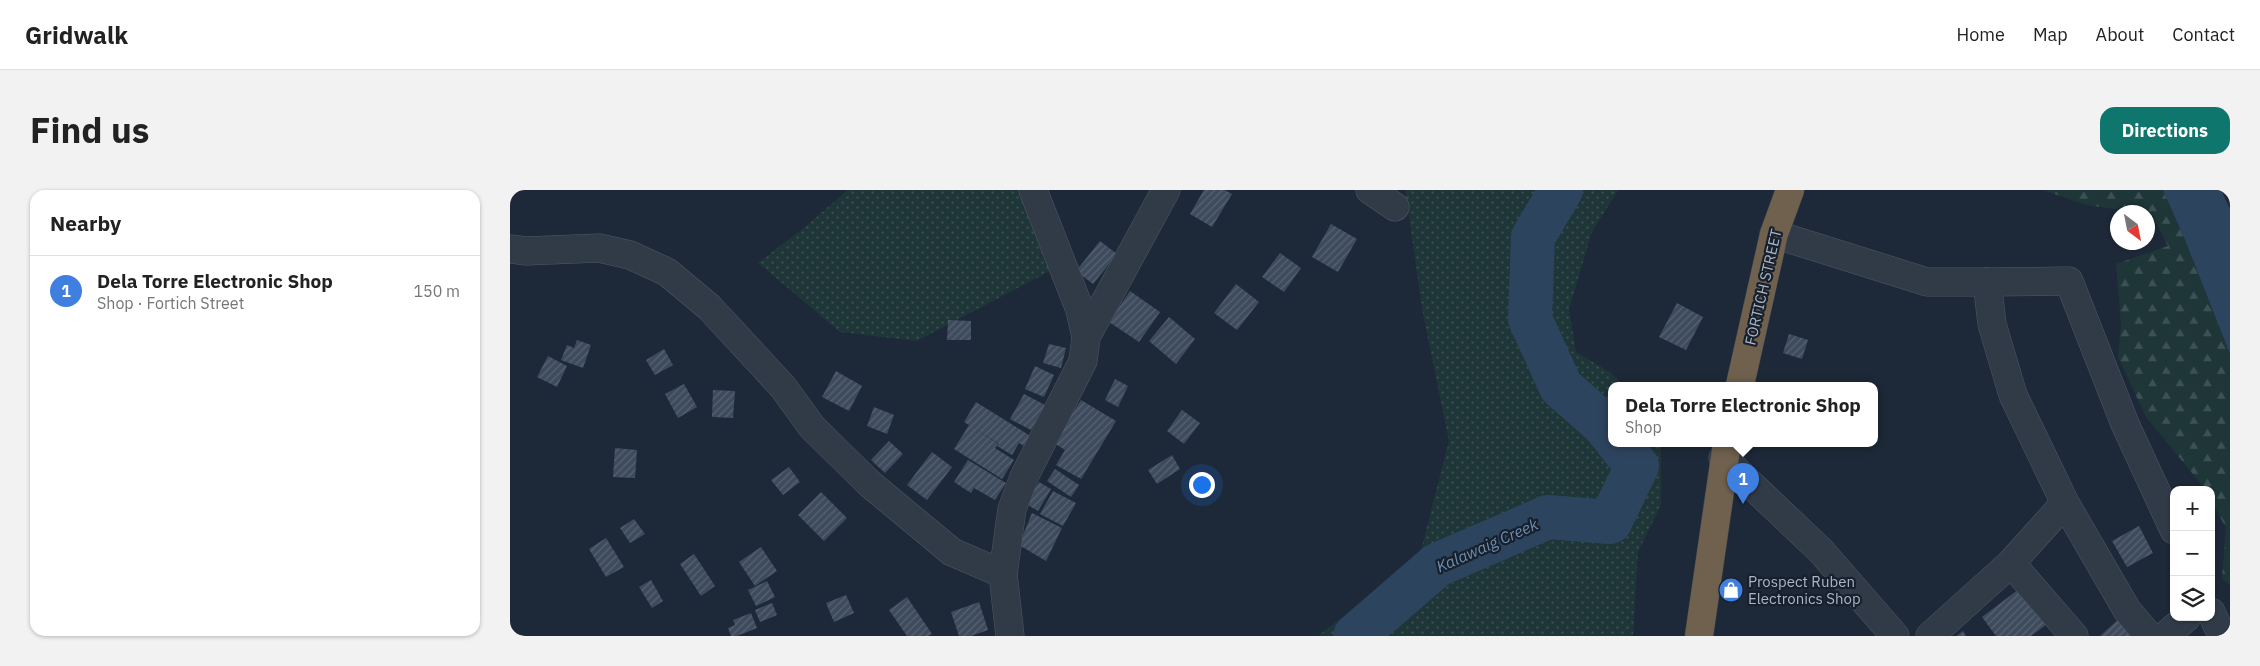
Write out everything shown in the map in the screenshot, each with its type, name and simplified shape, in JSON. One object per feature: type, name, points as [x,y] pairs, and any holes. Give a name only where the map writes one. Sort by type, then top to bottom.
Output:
[{"type":"highway","name":"FORTICH STREET","points":[[1741,382],[1774,234],[1790,190]]},
{"type":"highway","points":[[1699,636],[1725,450]]},
{"type":"street","points":[[1010,636],[1003,574],[1012,509],[1024,477],[1078,375],[1084,361],[1086,338],[1080,310],[1033,190]]},
{"type":"street","points":[[1086,338],[1166,190]]},
{"type":"street","points":[[1370,190],[1395,207]]},
{"type":"street","points":[[1774,234],[1927,282],[2068,281],[2126,424],[2170,521]]},
{"type":"street","points":[[510,249],[526,251],[599,248],[630,255],[667,272],[709,307],[783,387],[812,427],[870,484],[952,552],[1003,574]]},
{"type":"street","points":[[1987,282],[1992,324],[2013,395],[2065,503],[2127,610],[2149,636]]},
{"type":"street","points":[[1725,450],[1821,551],[1895,636]]},
{"type":"street","points":[[1930,636],[2011,563],[2065,503]]},
{"type":"street","points":[[2011,563],[2074,636]]},
{"type":"street","points":[[2165,636],[2182,621]]},
{"type":"street","points":[[2215,621],[2222,636]]},
{"type":"green space","points":[[848,190],[1019,190],[1050,271],[917,341],[840,332],[758,263]]},
{"type":"green space","points":[[1405,190],[1618,190],[1592,232],[1569,309],[1576,352],[1611,373],[1621,382],[1608,382],[1608,447],[1661,447],[1661,505],[1638,552],[1633,636],[1318,636],[1419,558],[1449,441],[1423,314]]},
{"type":"green space","points":[[2043,190],[2163,190],[2230,354],[2230,585],[2222,578],[2226,528],[2215,507],[2215,486],[2203,486],[2146,417],[2118,357],[2121,323],[2116,264],[2168,246],[2155,220],[2155,205],[2110,205],[2110,208],[2086,205]]},
{"type":"water","points":[[2163,190],[2221,190],[2230,209],[2230,354],[2185,240]]},
{"type":"building","points":[[1204,190],[1225,190],[1232,194],[1212,227],[1190,214]]},
{"type":"building","points":[[1331,224],[1357,239],[1338,272],[1312,257]]},
{"type":"building","points":[[1100,241],[1117,254],[1093,284],[1076,271]]},
{"type":"building","points":[[1280,253],[1301,268],[1284,292],[1262,277]]},
{"type":"building","points":[[1236,284],[1259,302],[1237,330],[1214,313]]},
{"type":"building","points":[[1130,291],[1160,312],[1139,342],[1109,322]]},
{"type":"building","points":[[1677,303],[1703,317],[1686,350],[1659,337]]},
{"type":"building","points":[[1169,317],[1195,339],[1176,364],[1149,341]]},
{"type":"building","points":[[948,320],[971,321],[971,340],[947,340]]},
{"type":"building","points":[[1789,334],[1808,340],[1802,359],[1783,353]]},
{"type":"building","points":[[577,340],[591,345],[583,368],[561,360],[567,345],[574,348]]},
{"type":"building","points":[[1049,344],[1066,348],[1061,368],[1043,363]]},
{"type":"building","points":[[664,349],[673,365],[655,375],[646,360]]},
{"type":"building","points":[[548,356],[567,366],[557,387],[537,377]]},
{"type":"building","points":[[1035,366],[1054,375],[1044,397],[1025,389]]},
{"type":"building","points":[[836,371],[862,386],[849,411],[822,397]]},
{"type":"building","points":[[1115,379],[1128,386],[1118,407],[1105,400]]},
{"type":"building","points":[[684,384],[697,407],[678,418],[665,394]]},
{"type":"building","points":[[713,390],[735,391],[733,418],[712,417]]},
{"type":"building","points":[[1024,394],[1045,405],[1031,430],[1010,419]]},
{"type":"building","points":[[1081,400],[1116,421],[1081,479],[1056,465],[1065,450],[1054,443]]},
{"type":"building","points":[[976,402],[1032,437],[1026,447],[1019,443],[1012,455],[997,446],[999,444],[976,429],[998,444],[995,448],[1014,460],[1002,479],[954,449],[969,425],[964,422]]},
{"type":"building","points":[[874,407],[894,415],[887,434],[867,426]]},
{"type":"building","points":[[1182,410],[1200,423],[1184,444],[1167,431]]},
{"type":"building","points":[[889,441],[903,454],[885,473],[871,460]]},
{"type":"building","points":[[615,448],[637,450],[635,478],[613,477]]},
{"type":"building","points":[[932,452],[952,467],[927,500],[907,485]]},
{"type":"building","points":[[1172,455],[1180,469],[1157,484],[1148,470]]},
{"type":"building","points":[[968,460],[1006,483],[995,500],[974,488],[971,493],[954,482]]},
{"type":"building","points":[[789,467],[800,482],[783,495],[771,480]]},
{"type":"building","points":[[1055,469],[1079,485],[1071,497],[1047,481]]},
{"type":"building","points":[[1039,482],[1051,489],[1038,511],[1026,504]]},
{"type":"building","points":[[1053,491],[1076,503],[1063,526],[1040,514]]},
{"type":"building","points":[[821,492],[847,518],[824,541],[798,515]]},
{"type":"building","points":[[1032,513],[1062,528],[1046,561],[1019,545]]},
{"type":"building","points":[[634,519],[645,534],[630,543],[620,528]]},
{"type":"building","points":[[2139,526],[2153,553],[2127,567],[2112,541]]},
{"type":"building","points":[[606,538],[624,567],[606,577],[589,549]]},
{"type":"building","points":[[761,547],[777,571],[755,586],[739,562]]},
{"type":"building","points":[[694,554],[715,586],[701,596],[680,564]]},
{"type":"building","points":[[651,580],[663,601],[652,608],[639,587]]},
{"type":"building","points":[[767,581],[775,597],[756,606],[748,590]]},
{"type":"building","points":[[2019,589],[2047,624],[2031,636],[1996,636],[1982,617]]},
{"type":"building","points":[[846,595],[854,613],[834,622],[826,603]]},
{"type":"building","points":[[907,597],[932,634],[928,636],[907,636],[889,610]]},
{"type":"building","points":[[979,602],[988,630],[971,636],[959,636],[951,612]]},
{"type":"building","points":[[772,603],[777,615],[760,622],[755,610]]},
{"type":"building","points":[[751,613],[757,628],[737,636],[731,636],[728,628],[735,625],[733,620]]},
{"type":"building","points":[[2121,617],[2139,636],[2100,636]]},
{"type":"building","points":[[1963,631],[1966,636],[1956,636]]},
{"type":"waterway","name":"Kalawaig Creek","points":[[1561,190],[1533,237],[1530,319],[1561,387],[1608,430]]},
{"type":"waterway","name":"Kalawaig Creek","points":[[1355,636],[1437,565],[1548,517],[1610,522],[1637,466],[1621,447]]},
{"type":"place","name":"Dela Torre Electronic Shop","points":[[1743,504]]},
{"type":"place","name":"Prospect Ruben Electronics Shop","points":[[1731,590]]}]
